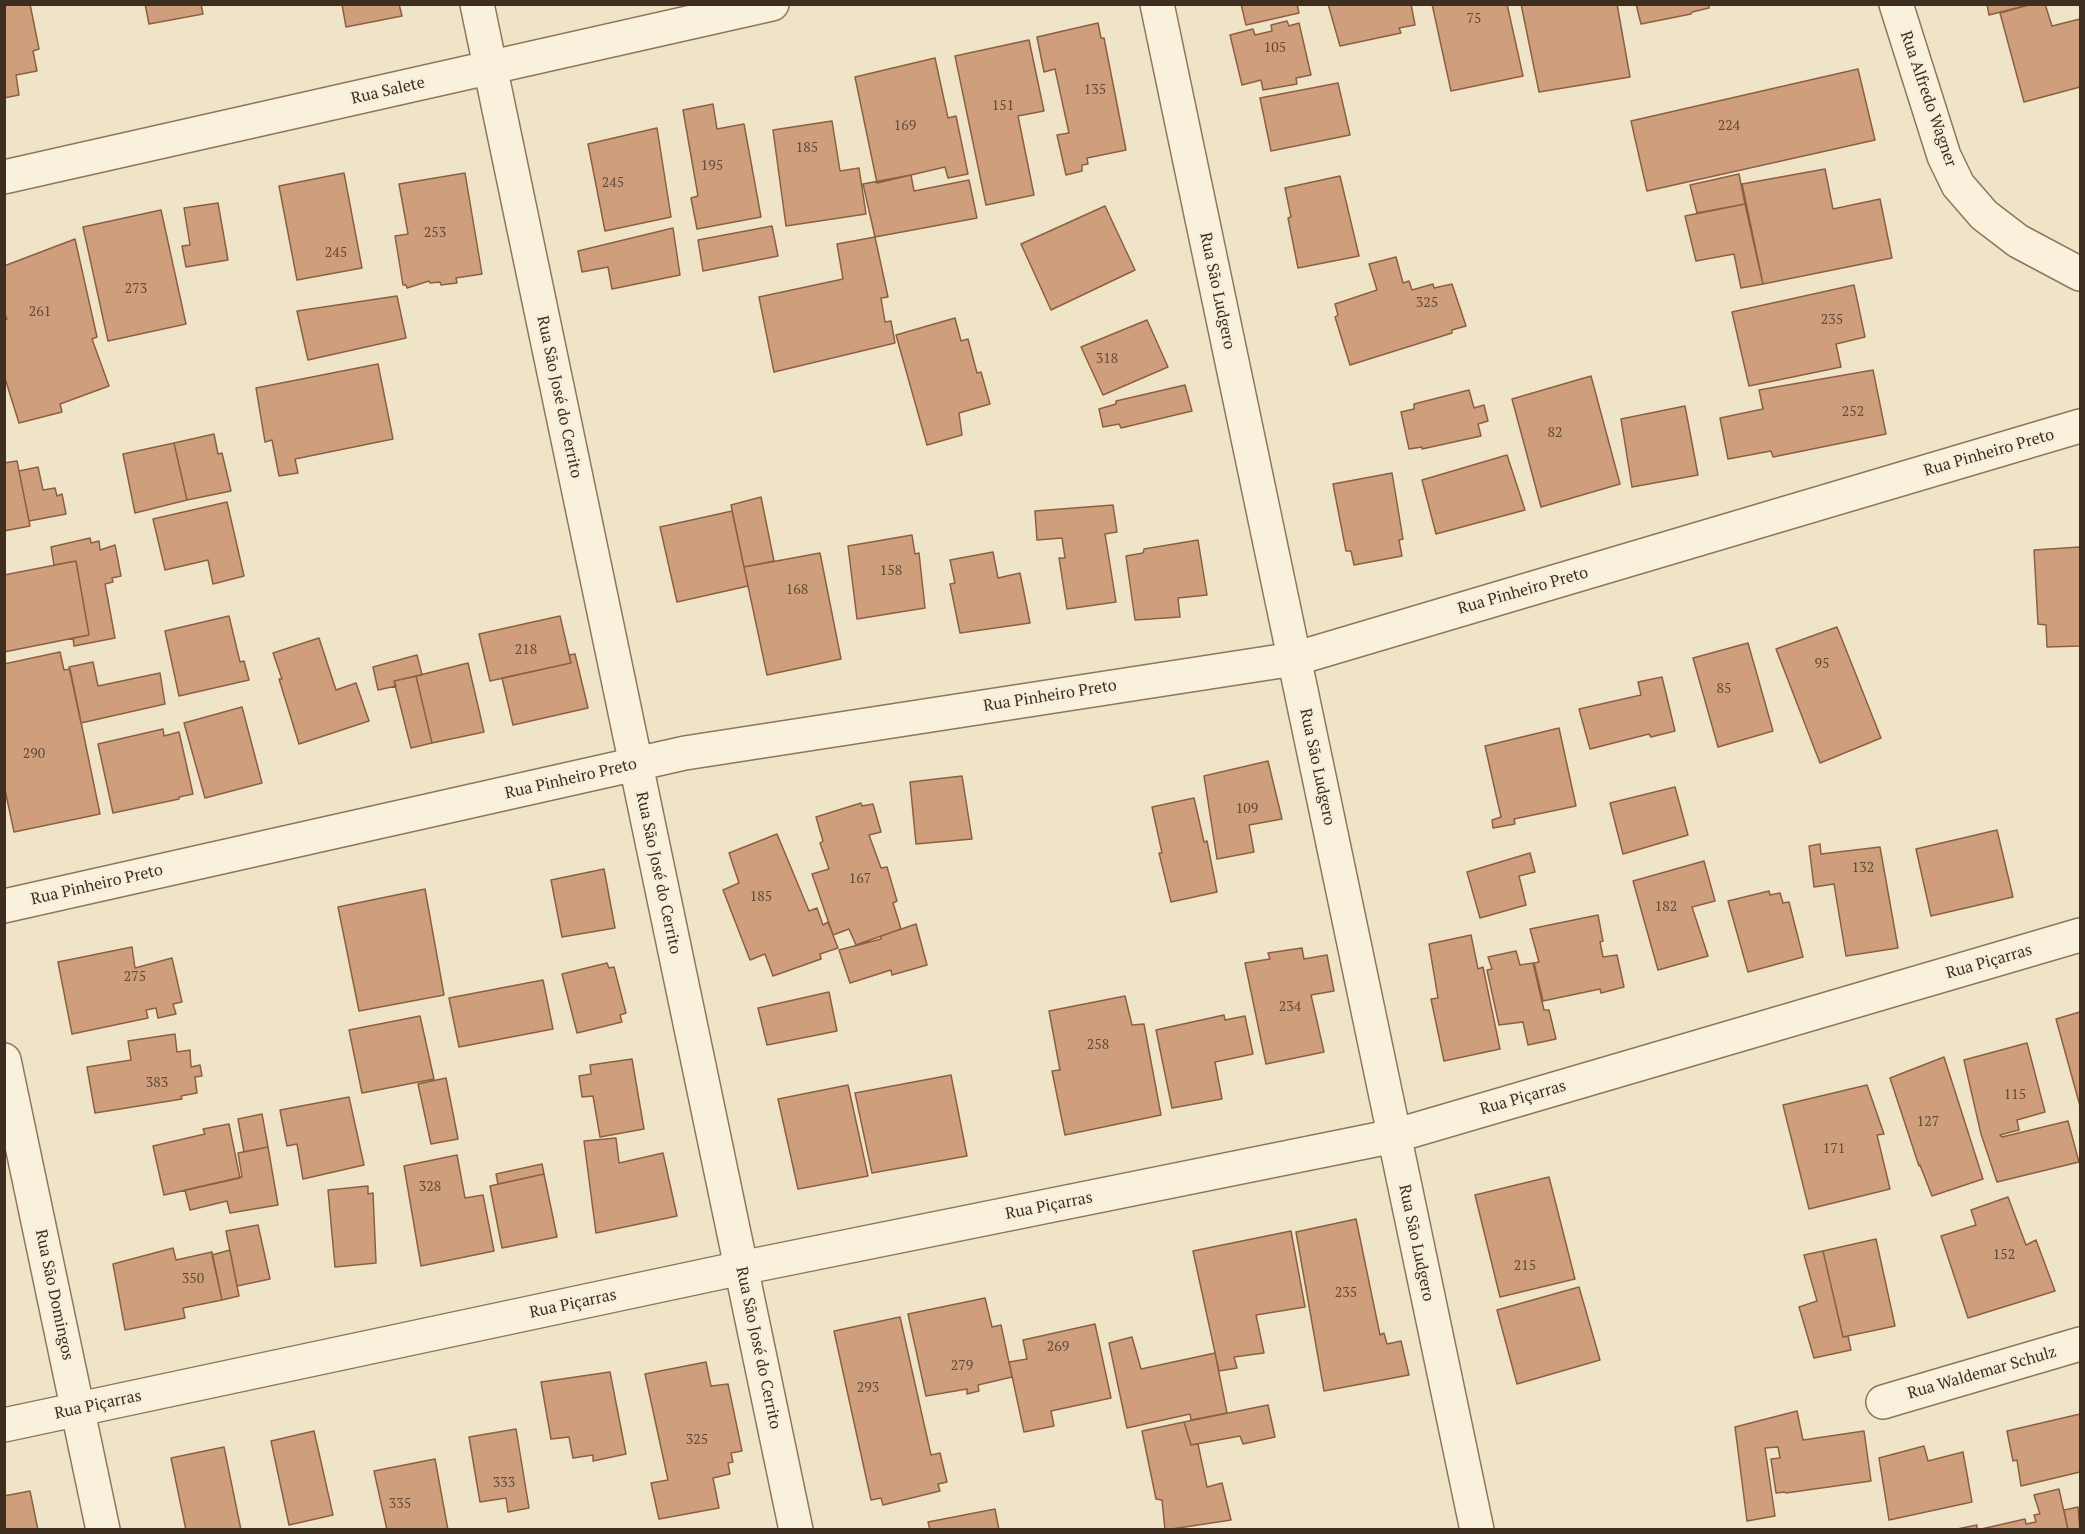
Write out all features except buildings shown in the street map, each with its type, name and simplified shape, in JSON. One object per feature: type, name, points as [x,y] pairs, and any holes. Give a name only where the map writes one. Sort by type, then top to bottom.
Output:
[{"type":"street","name":"Rua São José do Cerrito","points":[[477,4],[796,1530]]},
{"type":"street","name":"Rua Salete","points":[[4,177],[772,4]]},
{"type":"street","name":"Rua São Ludgero","points":[[1157,4],[1477,1530]]},
{"type":"street","name":"Rua Alfredo Wagner","points":[[1896,4],[1944,156],[1958,184],[1984,215],[2018,241],[2080,274]]},
{"type":"street","name":"Rua Pinheiro Preto","points":[[4,906],[685,753],[1294,659],[2080,426]]},
{"type":"street","name":"Rua Piçarras","points":[[4,1425],[741,1268],[1394,1136],[2080,935]]},
{"type":"street","name":"Rua São Domingos","points":[[4,1060],[103,1530]]},
{"type":"street","name":"Rua Waldemar Schulz","points":[[1883,1402],[2080,1344]]}]
